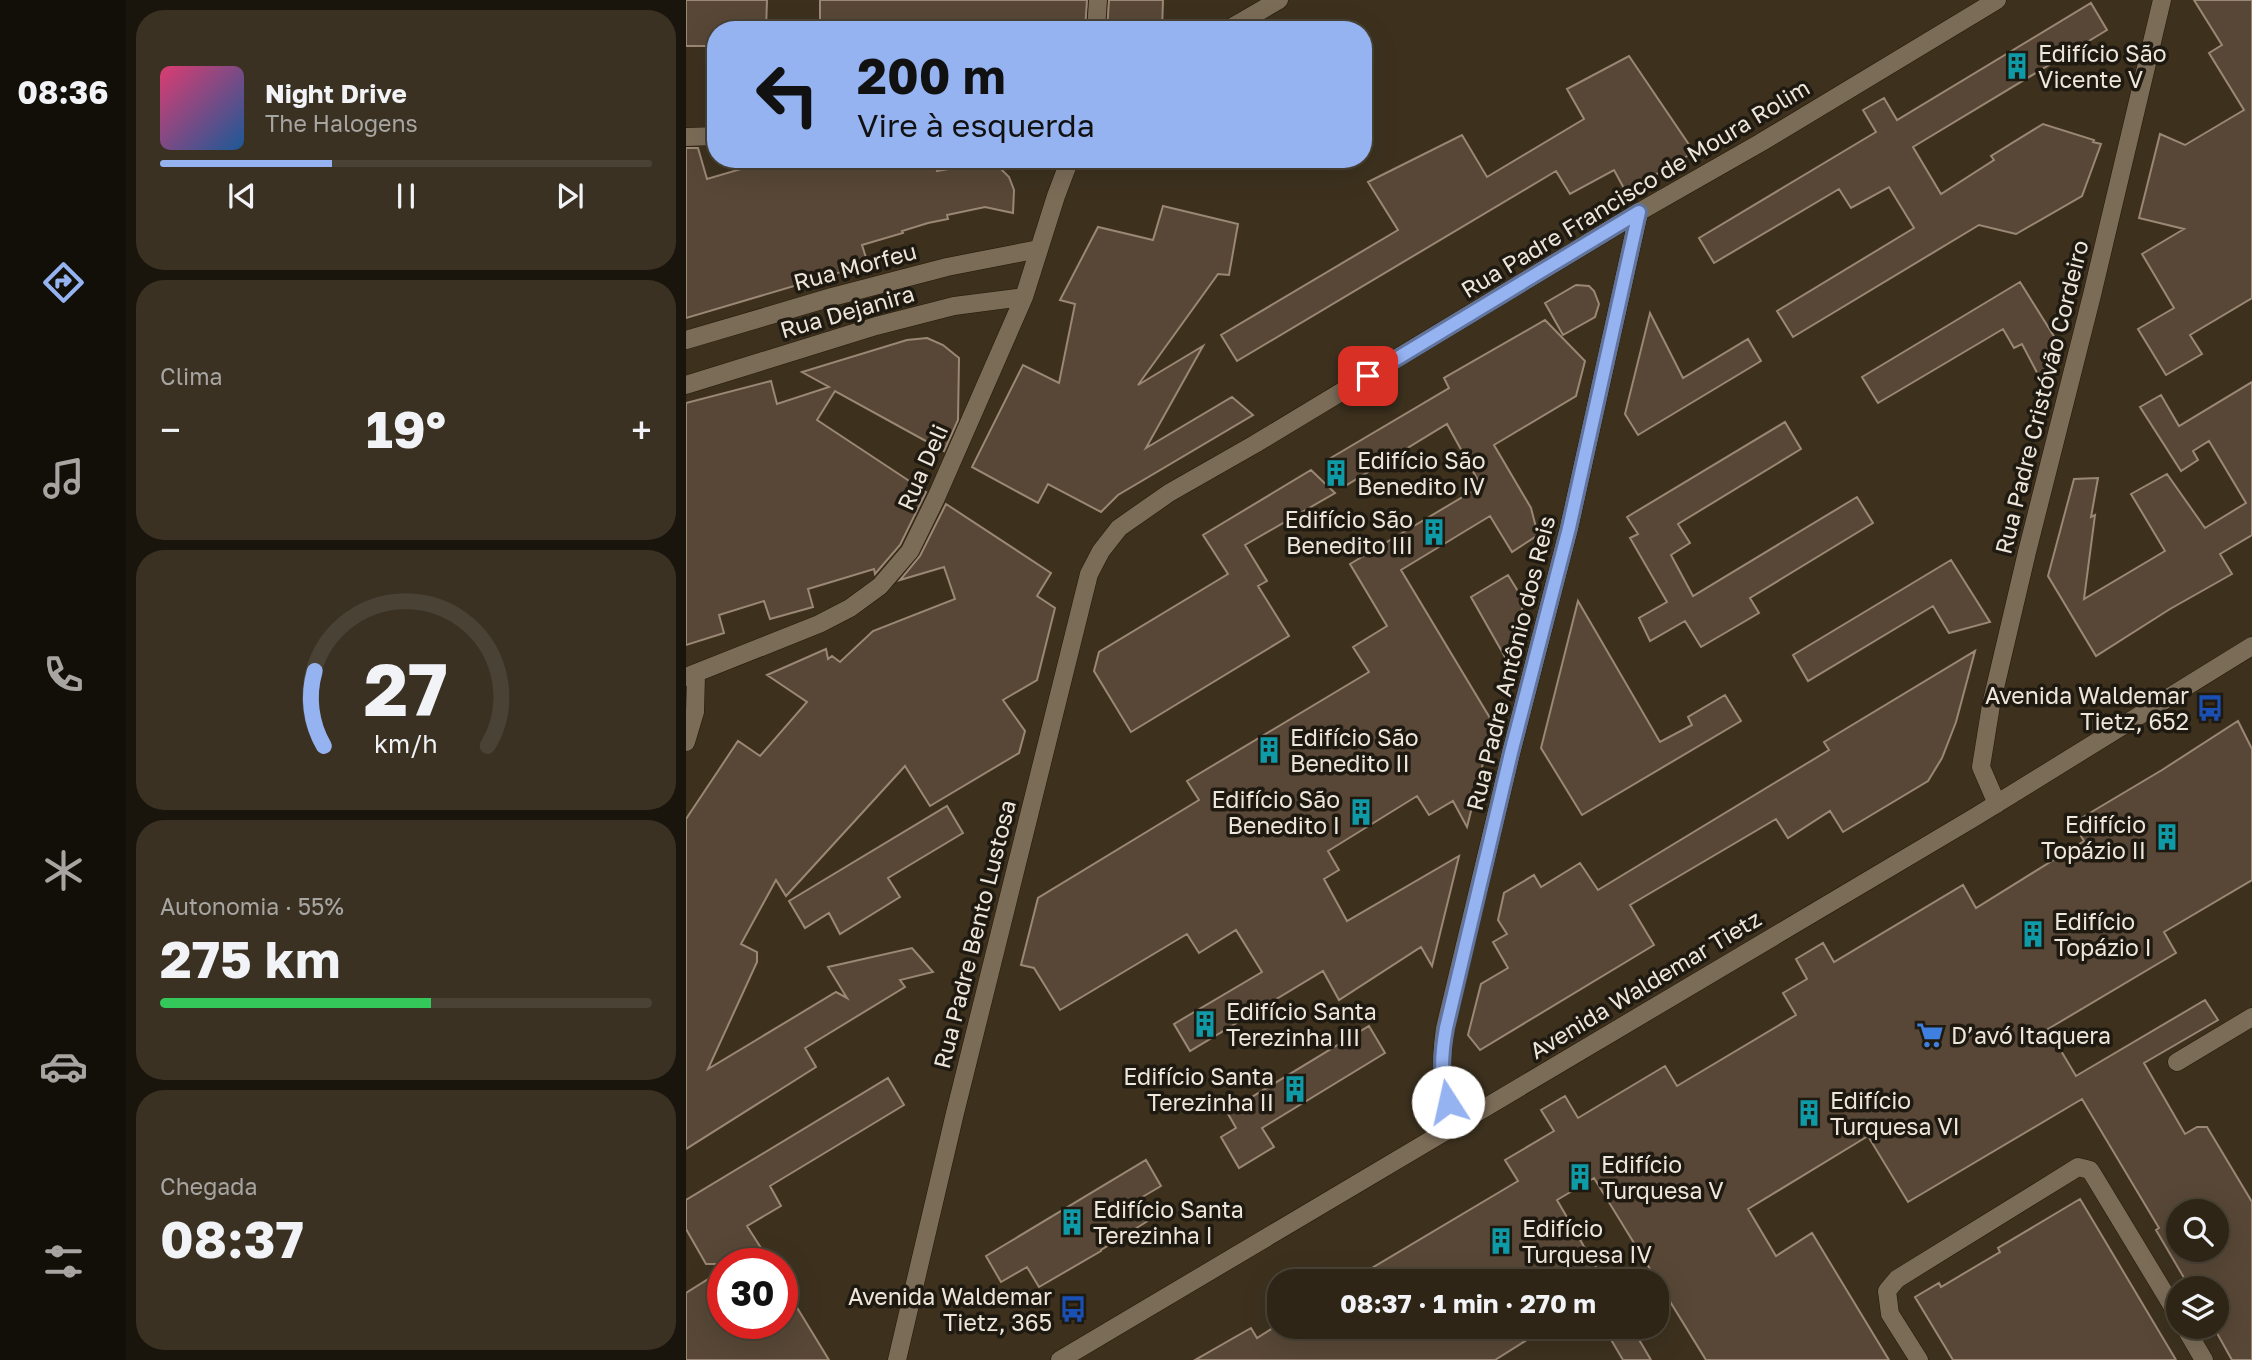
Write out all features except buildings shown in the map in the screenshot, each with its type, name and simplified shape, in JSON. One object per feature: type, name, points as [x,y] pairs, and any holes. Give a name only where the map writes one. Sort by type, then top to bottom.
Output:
[{"type":"street","points":[[1097,21],[1098,0]]},
{"type":"street","points":[[1243,21],[1279,0]]},
{"type":"street","name":"Rua Padre Francisco de Moura Rolim","points":[[1119,528],[1169,493],[1997,0]]},
{"type":"street","name":"Rua Padre Cristóvão Cordeiro","points":[[1997,804],[1981,767],[1991,705],[2162,0]]},
{"type":"street","points":[[686,137],[707,136]]},
{"type":"street","name":"Rua Deli","points":[[691,676],[819,624],[850,608],[880,586],[910,551],[1024,297],[1067,168]]},
{"type":"street","name":"Rua Padre Antônio dos Reis","points":[[1454,1126],[1441,1078],[1446,1028],[1511,753],[1569,528],[1639,212]]},
{"type":"street","name":"Rua Morfeu","points":[[686,340],[947,267],[1039,249]]},
{"type":"street","name":"Rua Dejanira","points":[[686,384],[928,312],[1024,297]]},
{"type":"street","name":"Rua Padre Bento Lustosa","points":[[897,1360],[1089,574],[1101,551],[1119,528]]},
{"type":"street","name":"Avenida Waldemar Tietz","points":[[1060,1360],[1997,804],[2252,646]]},
{"type":"street","points":[[686,742],[695,712],[691,676]]},
{"type":"street","points":[[2177,1062],[2252,1017]]},
{"type":"street","points":[[1919,1360],[1891,1314],[1887,1290],[1897,1279],[2075,1169],[2084,1167],[2090,1170],[2166,1295]]},
{"type":"street","points":[[2192,1339],[2204,1360]]},
{"type":"place","name":"Edifício São Vicente V","points":[[2017,66]]},
{"type":"place","name":"Edifício São Benedito IV","points":[[1336,473]]},
{"type":"place","name":"Edifício São Benedito III","points":[[1434,532]]},
{"type":"place","name":"Avenida Waldemar Tietz, 652","points":[[2210,708]]},
{"type":"place","name":"Edifício São Benedito II","points":[[1269,750]]},
{"type":"place","name":"Edifício São Benedito I","points":[[1361,812]]},
{"type":"place","name":"Edifício Topázio II","points":[[2167,837]]},
{"type":"place","name":"Edifício Topázio I","points":[[2033,934]]},
{"type":"place","name":"Edifício Santa Terezinha III","points":[[1205,1024]]},
{"type":"place","name":"D’avó Itaquera","points":[[1930,1035]]},
{"type":"place","name":"Edifício Santa Terezinha II","points":[[1295,1089]]},
{"type":"place","name":"Edifício Turquesa VI","points":[[1809,1113]]},
{"type":"place","name":"Edifício Turquesa V","points":[[1580,1177]]},
{"type":"place","name":"Edifício Santa Terezinha I","points":[[1072,1222]]},
{"type":"place","name":"Edifício Turquesa IV","points":[[1501,1241]]},
{"type":"place","name":"Avenida Waldemar Tietz, 365","points":[[1073,1309]]},
{"type":"route","points":[[1368,376],[1639,212],[1569,528],[1511,753],[1446,1028],[1441,1078],[1448,1102]]}]
